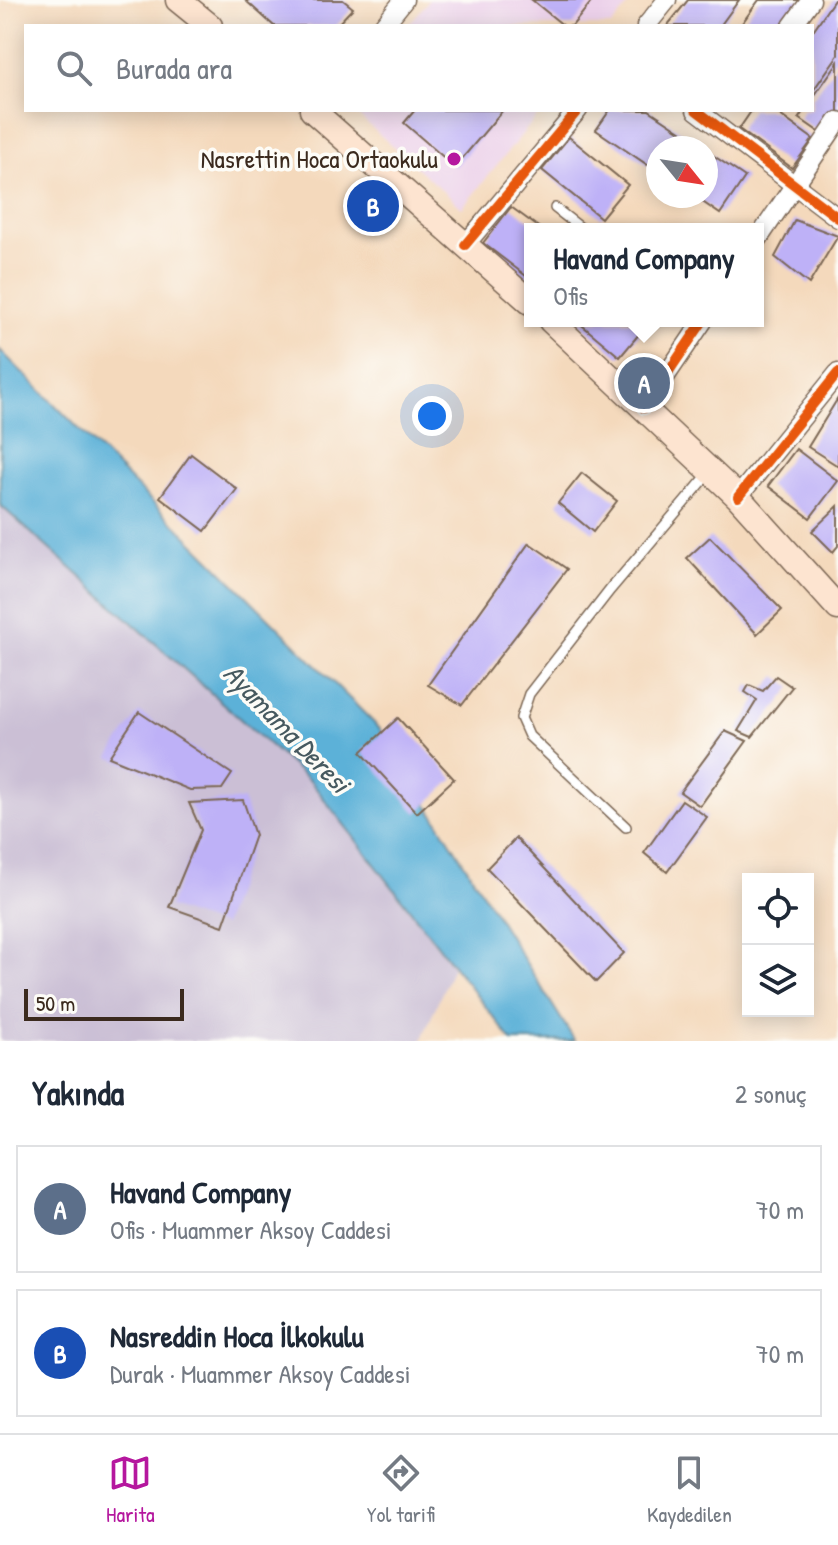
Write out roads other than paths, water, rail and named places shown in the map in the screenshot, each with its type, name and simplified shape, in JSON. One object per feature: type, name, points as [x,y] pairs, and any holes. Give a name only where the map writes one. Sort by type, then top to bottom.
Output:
[{"type":"main road","points":[[178,0],[208,24]]},
{"type":"main road","points":[[315,112],[524,297]]},
{"type":"main road","points":[[557,327],[738,497],[838,608]]},
{"type":"street","points":[[385,24],[404,0]]},
{"type":"street","points":[[648,24],[667,0]]},
{"type":"street","points":[[793,24],[811,0]]},
{"type":"street","points":[[465,245],[576,112]]},
{"type":"street","points":[[722,117],[795,185],[838,218]]},
{"type":"street","points":[[764,230],[838,121]]},
{"type":"street","points":[[644,408],[699,327]]},
{"type":"street","points":[[738,497],[838,373]]},
{"type":"lane","points":[[555,208],[574,223]]},
{"type":"lane","points":[[626,827],[529,736],[521,718],[529,694],[610,590],[711,471]]},
{"type":"water","name":"Ayamama Deresi","points":[[0,350],[380,729],[575,1041],[512,1041],[311,782],[0,505]]},
{"type":"place","name":"Nasrettin Hoca Ortaokulu","points":[[454,159]]},
{"type":"place","name":"Nasreddin Hoca İlkokulu","points":[[373,206]]},
{"type":"place","name":"Havand Company","points":[[644,383]]}]
